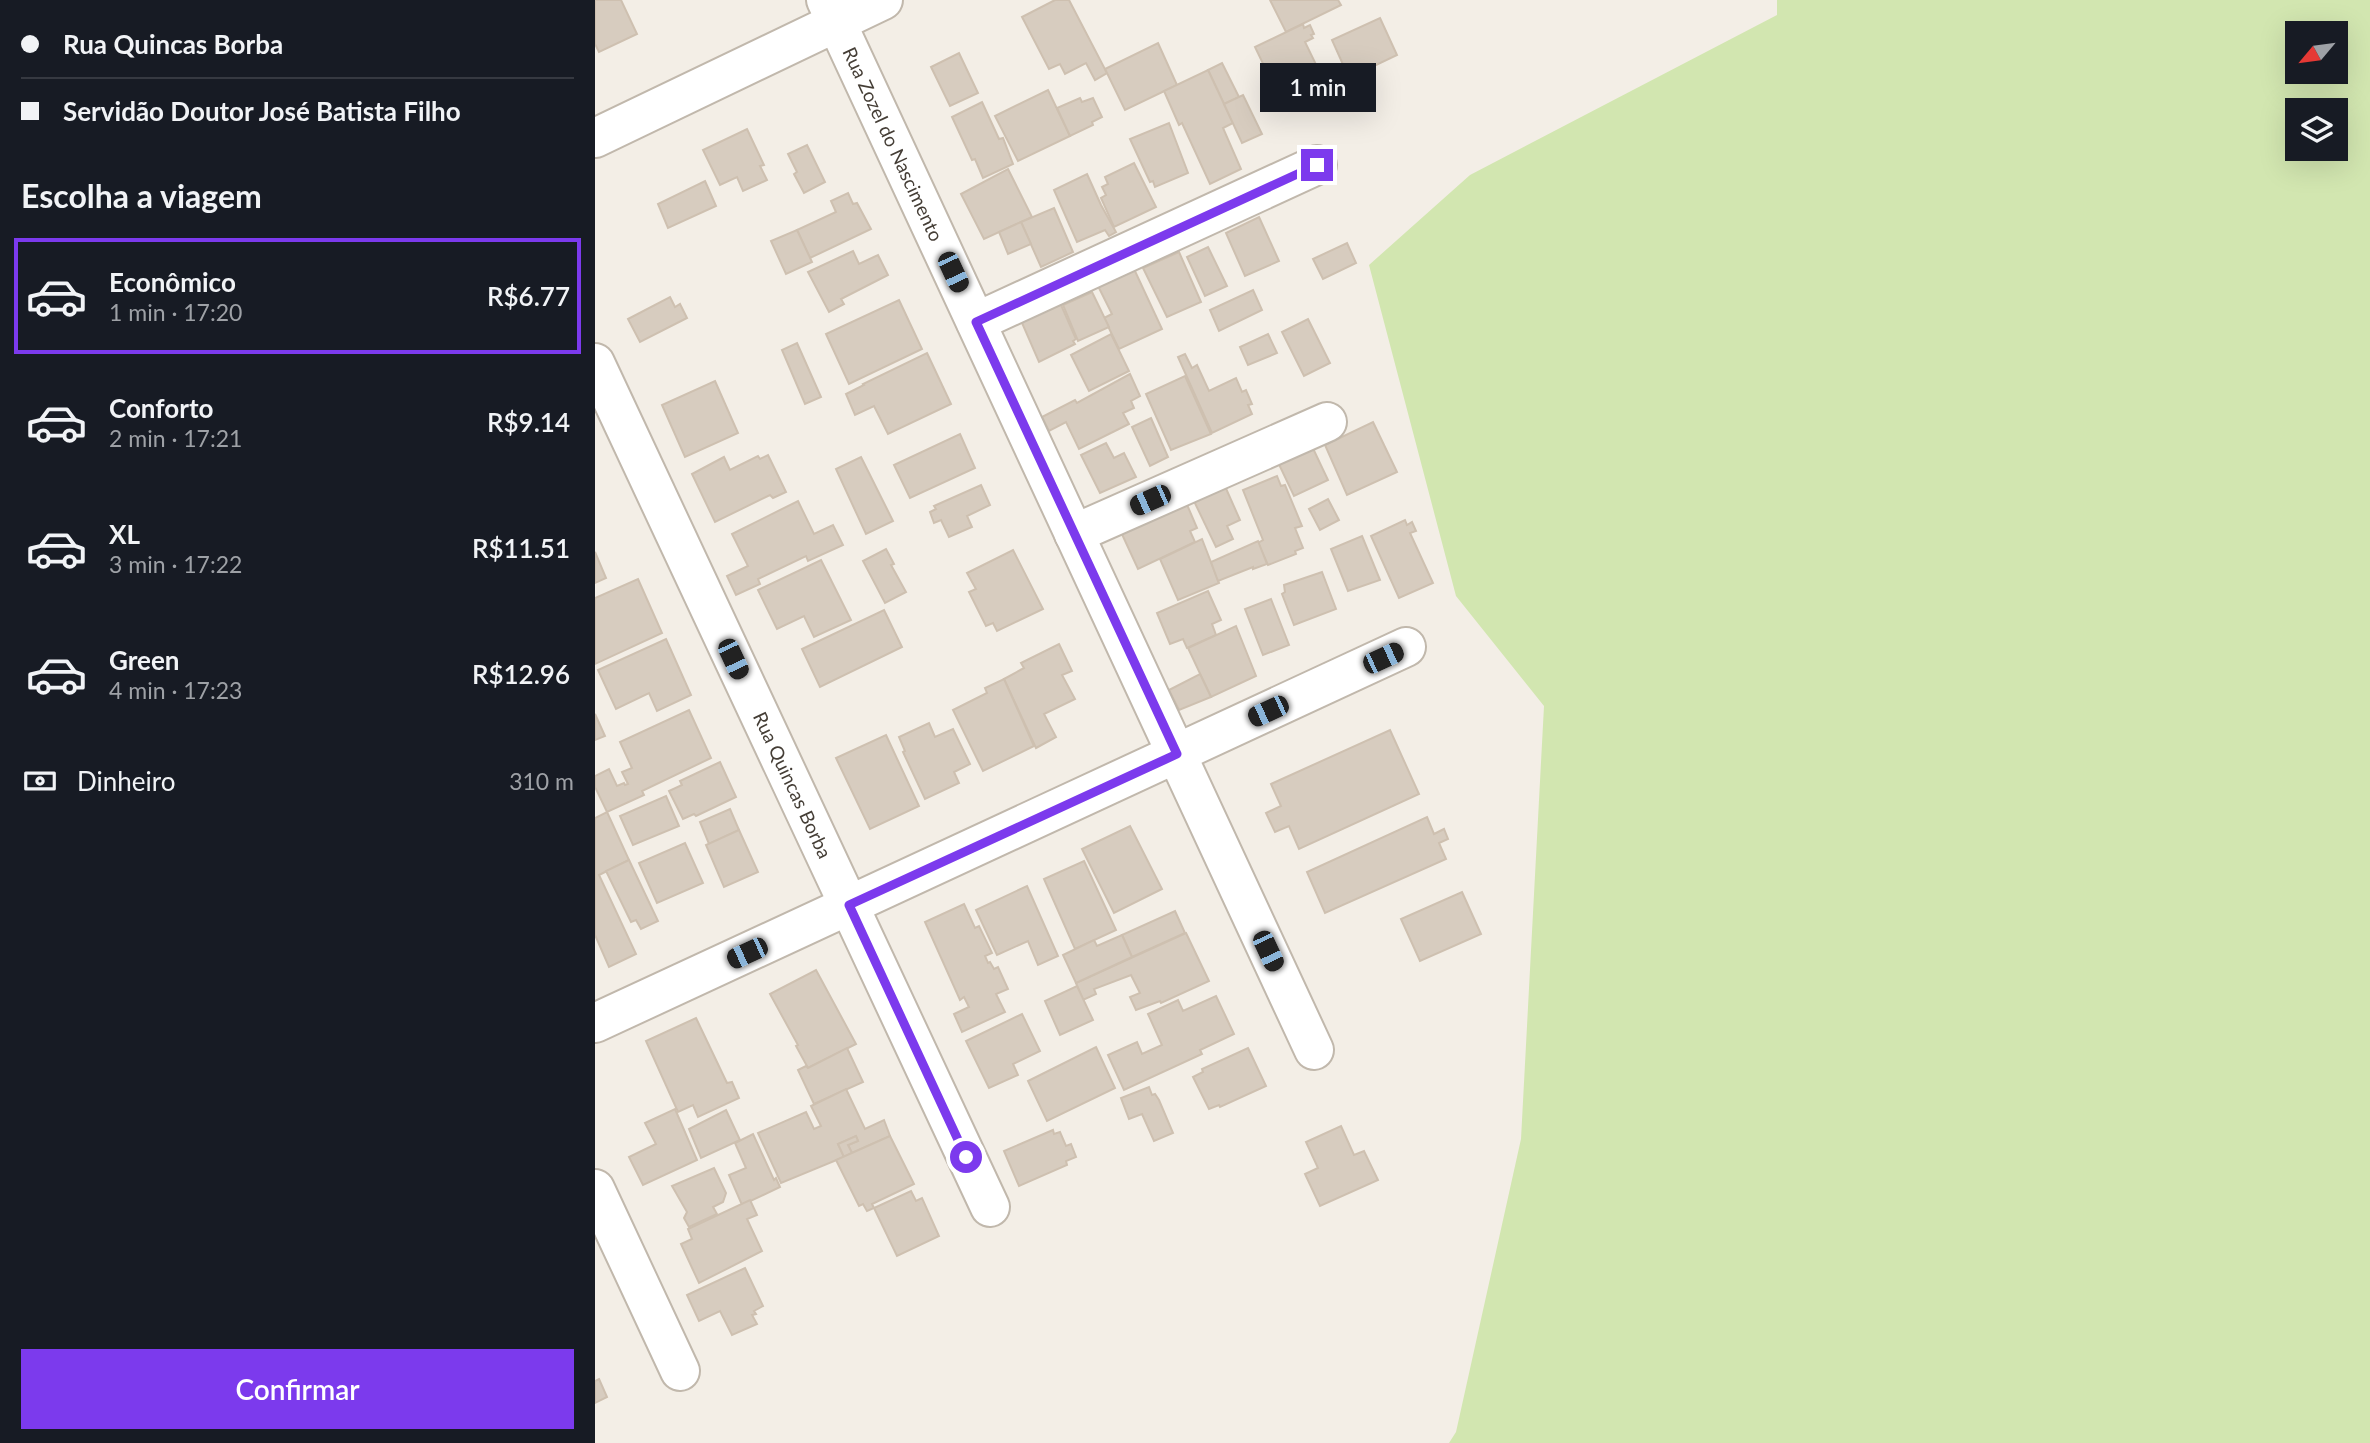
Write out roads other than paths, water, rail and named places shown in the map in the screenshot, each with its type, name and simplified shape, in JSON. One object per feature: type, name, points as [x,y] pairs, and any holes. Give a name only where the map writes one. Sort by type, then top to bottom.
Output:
[{"type":"street","points":[[595,138],[831,11],[883,0]]},
{"type":"street","name":"Rua Zozel do Nascimento","points":[[831,11],[1314,1050]]},
{"type":"street","points":[[976,322],[1317,165]]},
{"type":"street","name":"Rua Quincas Borba","points":[[595,363],[990,1207]]},
{"type":"street","points":[[1075,534],[1327,422]]},
{"type":"street","points":[[595,1023],[1406,648]]},
{"type":"street","points":[[595,1189],[680,1371]]}]
